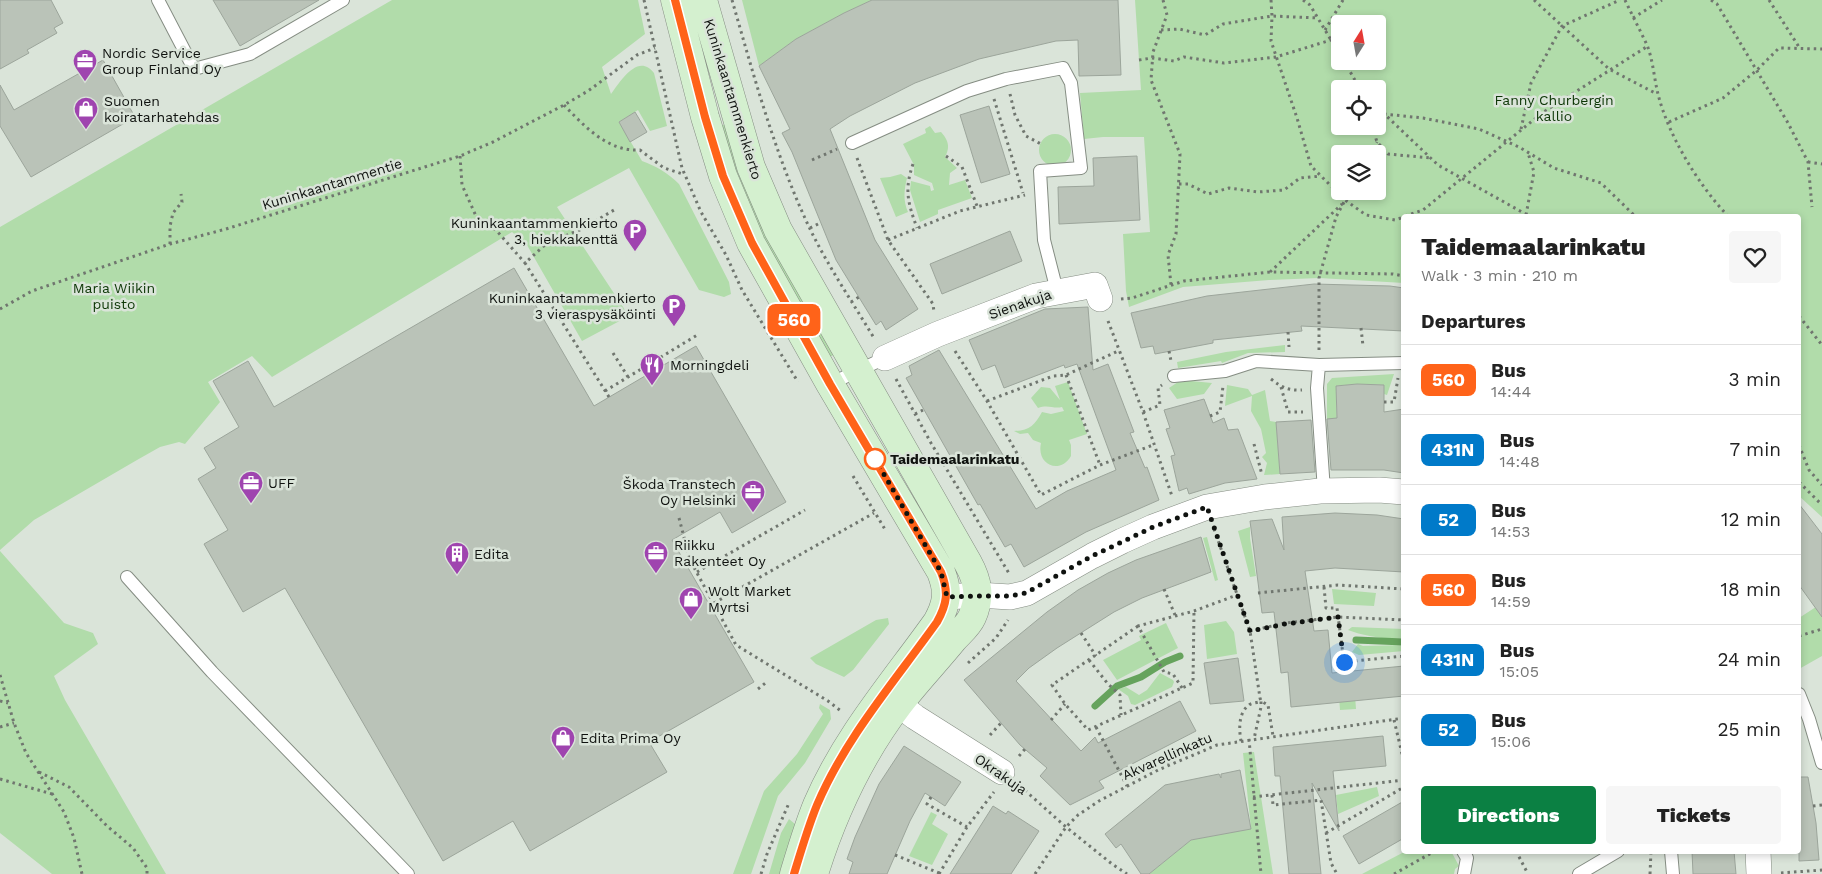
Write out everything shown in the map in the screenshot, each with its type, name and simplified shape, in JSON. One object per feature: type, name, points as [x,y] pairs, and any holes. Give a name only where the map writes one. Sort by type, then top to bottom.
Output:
[{"type":"street","name":"Kuninkaantammenkierto","points":[[674,0],[705,117],[727,186],[752,243],[830,384],[941,572],[947,597]]},
{"type":"street","name":"Kuninkaantammenkierto","points":[[703,0],[751,167],[757,181],[791,254],[972,569],[976,580],[978,596]]},
{"type":"street","name":"Sienakuja","points":[[885,358],[938,334],[1036,296],[1095,285],[1100,300]]},
{"type":"street","points":[[814,874],[831,823],[855,772],[891,699],[944,609],[947,597],[1010,596],[1026,593],[1092,556],[1153,527],[1197,511],[1265,497],[1324,491],[1379,490],[1401,492]]},
{"type":"street","points":[[794,874],[817,805],[865,720],[891,699],[969,621],[978,596]]},
{"type":"street","name":"Okrakuja","points":[[891,699],[915,717],[1002,772]]},
{"type":"street","points":[[1759,854],[1766,874]]},
{"type":"lane","points":[[158,0],[194,69],[250,54],[343,0]]},
{"type":"lane","points":[[852,143],[967,91],[1006,79],[1063,68],[1071,83],[1081,168],[1040,171],[1044,240],[1057,291]]},
{"type":"lane","name":"Sienakuja","points":[[830,384],[885,358]]},
{"type":"lane","points":[[1174,376],[1225,371],[1256,361],[1319,365],[1401,363]]},
{"type":"lane","points":[[1319,365],[1317,388],[1324,491]]},
{"type":"lane","points":[[127,576],[212,672],[408,874]]},
{"type":"lane","points":[[1801,699],[1810,719],[1822,763]]},
{"type":"lane","points":[[1464,874],[1467,858],[1465,854]]},
{"type":"lane","points":[[1579,874],[1613,854]]},
{"type":"lane","points":[[1672,854],[1673,874]]},
{"type":"path","name":"Kuninkaantammentie","points":[[0,309],[32,291],[170,244],[226,229],[460,156],[493,142],[564,105],[588,91],[637,55],[655,48],[644,0]]},
{"type":"path","points":[[732,0],[760,99],[786,173],[810,228],[885,358],[931,443],[1003,562],[1011,581]]},
{"type":"path","points":[[1163,0],[1167,15],[1153,52],[1151,80],[1180,154],[1176,234],[1168,255],[1171,285]]},
{"type":"path","points":[[1271,0],[1270,41],[1297,118],[1311,166],[1331,186]]},
{"type":"path","points":[[1139,60],[1152,58],[1174,61],[1184,57],[1224,63],[1276,57],[1331,40],[1310,5],[1303,0]]},
{"type":"path","points":[[1325,30],[1343,0]]},
{"type":"path","points":[[1534,0],[1609,69],[1658,95]]},
{"type":"path","points":[[1521,130],[1531,83],[1562,26],[1620,0]]},
{"type":"path","points":[[1625,0],[1648,46],[1658,95],[1669,122],[1695,174],[1714,201],[1726,214]]},
{"type":"path","points":[[1634,18],[1662,0]]},
{"type":"path","points":[[1711,0],[1717,4],[1757,70],[1808,162],[1812,207]]},
{"type":"path","points":[[1770,0],[1799,48]]},
{"type":"path","points":[[1161,30],[1179,29],[1205,35],[1223,24],[1272,16],[1318,18]]},
{"type":"path","points":[[1411,214],[1424,210],[1542,113],[1648,46]]},
{"type":"path","points":[[1669,122],[1723,98],[1757,70],[1779,48],[1822,49]]},
{"type":"path","points":[[1006,79],[1016,115],[1026,136],[1041,144]]},
{"type":"path","points":[[986,100],[994,97],[1023,195]]},
{"type":"path","points":[[564,105],[585,127],[613,146],[640,150],[664,168],[684,174]]},
{"type":"path","points":[[1386,114],[1423,118],[1478,129],[1528,152],[1554,168],[1600,183],[1633,214]]},
{"type":"path","points":[[1386,116],[1438,164],[1524,214]]},
{"type":"path","points":[[1374,135],[1376,142],[1388,154],[1432,158]]},
{"type":"path","points":[[852,143],[888,240],[933,304],[938,334],[950,343],[987,401],[1041,496],[1100,465],[1153,444]]},
{"type":"path","points":[[812,160],[838,149]]},
{"type":"path","points":[[1527,214],[1534,172],[1528,152]]},
{"type":"path","points":[[460,156],[462,185],[476,216],[496,230],[525,263],[609,397]]},
{"type":"path","points":[[946,156],[962,167],[977,206]]},
{"type":"path","points":[[1808,162],[1822,164]]},
{"type":"path","points":[[912,164],[906,192],[917,228]]},
{"type":"path","points":[[1179,184],[1188,184],[1208,194],[1229,188],[1258,192],[1284,190],[1300,178],[1321,176]]},
{"type":"path","points":[[888,240],[960,210],[1041,191]]},
{"type":"path","points":[[170,244],[170,226],[173,213],[182,202],[181,194]]},
{"type":"path","points":[[1345,200],[1366,215],[1395,220],[1401,218]]},
{"type":"path","points":[[1270,272],[1345,200]]},
{"type":"path","points":[[1319,365],[1321,273],[1336,217],[1345,200]]},
{"type":"path","points":[[525,263],[546,244],[582,229],[614,210]]},
{"type":"path","points":[[810,228],[820,223]]},
{"type":"path","points":[[1254,739],[1261,702],[1250,631],[1238,595],[1197,511],[1173,500],[1143,412],[1100,300],[1132,298],[1184,281],[1270,272],[1401,275]]},
{"type":"path","points":[[851,302],[859,297]]},
{"type":"path","points":[[1801,319],[1822,345]]},
{"type":"path","points":[[605,390],[699,334]]},
{"type":"path","points":[[987,401],[1053,376],[1066,375],[1118,351]]},
{"type":"path","points":[[613,354],[628,377]]},
{"type":"path","points":[[1384,402],[1394,402],[1401,368]]},
{"type":"path","points":[[1210,416],[1220,412],[1225,371]]},
{"type":"path","points":[[1066,375],[1100,465]]},
{"type":"path","points":[[1281,387],[1288,412],[1319,412]]},
{"type":"path","points":[[1143,412],[1160,405],[1158,388]]},
{"type":"path","points":[[1254,444],[1262,478]]},
{"type":"path","points":[[1801,450],[1809,470],[1822,485]]},
{"type":"path","points":[[1801,457],[1806,462]]},
{"type":"path","points":[[1801,484],[1822,505]]},
{"type":"path","points":[[697,572],[805,510]]},
{"type":"path","points":[[714,603],[874,513]]},
{"type":"path","points":[[679,518],[690,560],[736,645],[828,701],[847,716]]},
{"type":"path","points":[[1258,593],[1338,585],[1401,589]]},
{"type":"path","points":[[1324,587],[1326,608],[1336,608],[1344,662],[1401,656]]},
{"type":"path","points":[[1164,589],[1175,615]]},
{"type":"path","points":[[1194,611],[1193,683],[1088,730],[1052,686],[1138,626],[1194,611],[1238,595]]},
{"type":"path","points":[[976,656],[996,638],[1009,617]]},
{"type":"path","points":[[1250,631],[1338,617],[1401,620]]},
{"type":"path","points":[[1138,626],[1164,672],[1173,674],[1182,688]]},
{"type":"path","points":[[1801,635],[1822,630]]},
{"type":"path","points":[[1081,633],[1096,656]]},
{"type":"path","points":[[1089,660],[1108,684],[1120,695],[1121,715]]},
{"type":"path","points":[[0,675],[14,723],[26,753],[64,812],[74,838],[82,874]]},
{"type":"path","points":[[758,689],[768,681]]},
{"type":"path","points":[[0,701],[8,703]]},
{"type":"path","points":[[1240,741],[1239,727],[1242,714],[1248,705],[1261,702],[1268,705],[1273,736]]},
{"type":"path","points":[[1051,720],[1065,704]]},
{"type":"path","name":"Akvarellinkatu","points":[[1035,874],[1066,827],[1088,807],[1154,771],[1217,745],[1401,719]]},
{"type":"path","points":[[1394,720],[1401,749]]},
{"type":"path","points":[[0,726],[14,723]]},
{"type":"path","points":[[990,735],[1001,723]]},
{"type":"path","points":[[1096,727],[1127,786]]},
{"type":"path","points":[[1249,740],[1261,874]]},
{"type":"path","points":[[1180,747],[1185,758]]},
{"type":"path","points":[[1165,755],[1170,765]]},
{"type":"path","points":[[1149,762],[1154,771]]},
{"type":"path","points":[[1132,770],[1137,780]]},
{"type":"path","points":[[39,772],[68,787],[107,826],[133,848],[147,868],[147,874]]},
{"type":"path","points":[[895,855],[939,874],[967,827],[993,795],[1002,772]]},
{"type":"path","name":"Okrakuja","points":[[1002,772],[1026,790],[1066,827],[1127,874]]},
{"type":"path","points":[[0,779],[53,794]]},
{"type":"path","points":[[1254,797],[1401,780]]},
{"type":"path","points":[[1326,834],[1401,789]]},
{"type":"path","points":[[1272,795],[1273,805],[1320,800],[1331,863],[1337,874]]},
{"type":"path","points":[[930,797],[927,804],[967,827]]},
{"type":"path","points":[[1813,806],[1822,805]]},
{"type":"path","points":[[1394,874],[1430,854]]},
{"type":"path","points":[[1518,854],[1528,874]]},
{"type":"path","points":[[1650,874],[1651,854]]},
{"type":"path","points":[[1766,874],[1822,870]]},
{"type":"green space","name":"Maria Wiikin puisto","points":[[392,0],[638,0],[645,34],[602,67],[611,94],[630,71],[636,67],[648,67],[654,73],[667,126],[650,131],[638,110],[619,122],[642,161],[662,170],[679,184],[729,282],[731,294],[724,297],[699,290],[629,168],[557,207],[629,316],[582,341],[527,245],[512,232],[272,377],[252,356],[208,382],[220,402],[185,444],[179,442],[160,447],[137,460],[34,520],[0,550],[0,227]]},
{"type":"green space","points":[[742,0],[872,0],[796,39],[759,66]]},
{"type":"green space","name":"Fanny Churbergin kallio","points":[[1135,0],[1822,0],[1822,517],[1801,498],[1801,214],[1401,214],[1401,283],[1319,278],[1183,287],[1129,307],[1126,291],[1123,234],[1150,232],[1144,137],[1084,139],[1080,93],[1141,90]]},
{"type":"green space","points":[[731,123],[839,352],[828,358],[747,214],[719,126]]},
{"type":"green space","points":[[930,126],[935,133],[941,132],[946,138],[948,150],[945,157],[957,168],[950,173],[949,185],[965,180],[972,198],[938,210],[938,214],[920,222],[910,190],[911,181],[930,186],[931,191],[934,190],[932,183],[914,175],[914,165],[903,144],[926,133],[925,129]]},
{"type":"green space","points":[[1055,134],[1061,135],[1066,139],[1070,144],[1070,156],[1066,161],[1061,165],[1055,166],[1049,165],[1044,161],[1040,156],[1039,150],[1040,144],[1044,139],[1049,135]]},
{"type":"green space","points":[[901,174],[907,178],[904,195],[908,212],[896,217],[880,178]]},
{"type":"green space","points":[[1285,345],[1285,352],[1248,353],[1222,363],[1221,361],[1178,368],[1177,362],[1226,352]]},
{"type":"green space","points":[[1394,374],[1387,395],[1384,394],[1384,385],[1357,384],[1336,386],[1337,425],[1327,423],[1327,384],[1332,378]]},
{"type":"green space","points":[[1181,380],[1212,383],[1204,394],[1177,399],[1169,388]]},
{"type":"green space","points":[[1068,382],[1087,434],[1069,440],[1071,456],[1066,462],[1055,466],[1045,462],[1040,451],[1041,443],[1033,440],[1028,433],[1020,434],[1014,431],[1024,430],[1031,426],[1042,412],[1051,414],[1064,411],[1062,407],[1045,406],[1038,408],[1031,398],[1041,387],[1050,388],[1060,400],[1055,386]]},
{"type":"green space","points":[[1227,385],[1248,389],[1252,395],[1265,390],[1270,421],[1276,422],[1280,474],[1264,475],[1267,463],[1262,457],[1266,453],[1261,429],[1251,411],[1252,396],[1225,406]]},
{"type":"green space","points":[[1250,527],[1256,576],[1250,577],[1238,531]]},
{"type":"green space","points":[[1207,537],[1218,580],[1215,581],[1203,538]]},
{"type":"green space","points":[[0,551],[64,623],[93,633],[98,644],[54,676],[65,700],[166,874],[52,874],[0,833]]},
{"type":"green space","points":[[1332,589],[1376,593],[1374,606],[1334,604]]},
{"type":"green space","points":[[1822,603],[1822,656],[1801,668],[1801,617]]},
{"type":"green space","points":[[888,618],[889,624],[853,670],[844,677],[816,664],[810,658],[876,620]]},
{"type":"green space","points":[[1226,621],[1234,632],[1237,654],[1207,659],[1204,625]]},
{"type":"green space","points":[[1166,623],[1178,648],[1117,680],[1103,660],[1141,640],[1139,636]]},
{"type":"green space","points":[[1352,627],[1401,629],[1401,638],[1368,636],[1348,630]]},
{"type":"green space","points":[[1358,644],[1363,646],[1401,645],[1401,651],[1359,655],[1352,652]]},
{"type":"green space","points":[[1353,669],[1356,709],[1340,710],[1337,670]]},
{"type":"green space","points":[[1160,673],[1173,680],[1172,687],[1135,705],[1131,704],[1128,696],[1118,689],[1126,687],[1139,695],[1147,690]]},
{"type":"green space","points":[[820,704],[830,710],[831,719],[805,763],[778,796],[751,874],[733,874],[764,791],[797,754],[823,714],[819,708]]},
{"type":"green space","points":[[1254,752],[1273,874],[1149,874],[1191,840],[1251,828],[1243,753]]},
{"type":"green space","points":[[1377,787],[1379,796],[1338,814],[1336,795]]},
{"type":"green space","points":[[931,812],[937,815],[932,824],[948,834],[932,865],[909,856]]},
{"type":"green space","points":[[789,819],[795,824],[785,874],[769,874],[781,833]]},
{"type":"green space","points":[[1401,854],[1453,854],[1459,866],[1455,869],[1454,874],[1362,874]]},
{"type":"building","points":[[0,0],[51,0],[63,23],[54,28],[57,33],[27,50],[29,53],[0,69]]},
{"type":"building","points":[[213,0],[319,0],[240,46]]},
{"type":"building","points":[[872,0],[1118,0],[1121,75],[1079,76],[1078,40],[1056,41],[979,59],[915,83],[850,116],[830,129],[875,240],[918,309],[886,330],[881,321],[876,325],[836,260],[792,152],[782,133],[790,129],[759,66],[796,39]]},
{"type":"building","points":[[103,60],[135,117],[31,177],[0,126],[0,85],[14,110]]},
{"type":"building","points":[[989,106],[1010,174],[981,183],[960,115]]},
{"type":"building","points":[[635,112],[647,132],[630,142],[619,122]]},
{"type":"building","points":[[1137,156],[1140,220],[1059,224],[1058,187],[1094,186],[1093,158]]},
{"type":"building","points":[[1010,231],[1022,261],[942,294],[930,264]]},
{"type":"building","name":"Edita","points":[[514,268],[594,406],[696,346],[786,502],[732,533],[720,512],[672,540],[754,682],[649,742],[667,772],[530,851],[513,821],[443,861],[285,588],[243,612],[204,544],[228,530],[198,479],[216,468],[204,448],[239,427],[213,381],[248,361],[274,407]]},
{"type":"building","points":[[1314,284],[1401,288],[1401,331],[1301,326],[1302,331],[1213,340],[1213,343],[1155,354],[1153,346],[1141,348],[1131,313],[1207,296]]},
{"type":"building","points":[[1088,307],[1093,370],[1108,364],[1134,432],[1130,433],[1145,468],[1147,467],[1159,500],[1086,532],[1024,567],[1011,544],[1005,547],[980,504],[978,505],[906,378],[912,375],[909,366],[939,350],[1036,509],[1067,491],[1116,470],[1077,364],[1065,368],[1064,365],[1004,388],[995,365],[982,370],[969,340],[1045,309]]},
{"type":"building","points":[[1357,384],[1384,385],[1384,412],[1401,409],[1401,473],[1384,470],[1331,470],[1327,419],[1337,418],[1336,386]]},
{"type":"building","points":[[1204,399],[1213,423],[1224,418],[1228,430],[1238,429],[1257,479],[1225,483],[1189,494],[1187,488],[1179,491],[1171,456],[1175,455],[1166,429],[1170,428],[1164,410]]},
{"type":"building","points":[[1311,420],[1315,472],[1280,474],[1276,422]]},
{"type":"building","points":[[1801,507],[1822,534],[1822,617],[1801,588]]},
{"type":"building","points":[[1335,513],[1377,515],[1401,519],[1401,572],[1335,568],[1305,571],[1314,631],[1328,630],[1332,673],[1401,666],[1401,696],[1291,707],[1288,672],[1281,673],[1274,612],[1262,613],[1250,521],[1272,519],[1284,550],[1282,517]]},
{"type":"building","points":[[1201,537],[1211,572],[1142,598],[1114,612],[1057,648],[1029,668],[1016,681],[1081,751],[1095,737],[1098,743],[1180,701],[1196,731],[1099,781],[1104,788],[1070,805],[1040,776],[1047,768],[1020,745],[964,680],[1047,612],[1078,590],[1136,560]]},
{"type":"building","points":[[1238,658],[1244,701],[1210,704],[1204,663]]},
{"type":"building","points":[[1383,736],[1386,766],[1333,771],[1339,831],[1312,783],[1321,874],[1289,874],[1280,776],[1275,776],[1273,747]]},
{"type":"building","points":[[904,746],[961,782],[945,806],[925,793],[910,821],[887,874],[849,874],[853,862],[847,859],[855,837],[879,784]]},
{"type":"building","points":[[1240,770],[1251,829],[1191,840],[1149,874],[1141,874],[1121,844],[1116,848],[1105,834],[1165,785],[1219,774],[1221,778],[1221,774]]},
{"type":"building","points":[[1801,777],[1808,777],[1816,823],[1819,860],[1799,861],[1799,854],[1801,854]]},
{"type":"building","points":[[1401,803],[1401,840],[1359,864],[1343,836]]},
{"type":"building","points":[[993,806],[1006,814],[1008,811],[1039,831],[1011,874],[950,874]]},
{"type":"building","points":[[1692,854],[1734,854],[1736,874],[1693,874]]},
{"type":"waterway","points":[[1356,640],[1401,642]]},
{"type":"waterway","points":[[1095,706],[1117,686],[1141,677],[1165,662],[1180,656]]},
{"type":"bus line","name":"560","points":[[675,0],[705,117],[731,197],[752,243],[830,384],[941,572],[947,597],[944,609],[937,622],[865,720],[834,773],[817,805],[794,874]]},
{"type":"place","name":"Nordic Service Group Finland Oy","points":[[85,82]]},
{"type":"place","name":"Suomen koiratarhatehdas","points":[[86,130]]},
{"type":"place","name":"Kuninkaantammenkierto 3, hiekkakenttä","points":[[635,252]]},
{"type":"place","name":"Kuninkaantammenkierto 3 vieraspysäköinti","points":[[674,327]]},
{"type":"place","name":"Morningdeli","points":[[652,386]]},
{"type":"place","name":"Taidemaalarinkatu","points":[[875,459]]},
{"type":"place","name":"UFF","points":[[251,504]]},
{"type":"place","name":"Škoda Transtech Oy Helsinki","points":[[753,513]]},
{"type":"place","name":"Riikku Rakenteet Oy","points":[[656,574]]},
{"type":"place","name":"Edita","points":[[457,575]]},
{"type":"place","name":"Wolt Market Myrtsi","points":[[691,620]]},
{"type":"place","name":"Edita Prima Oy","points":[[563,759]]},
{"type":"route","points":[[875,459],[941,572],[947,597],[1010,596],[1026,593],[1092,556],[1153,527],[1207,507],[1250,631],[1338,617],[1344,662]]}]
